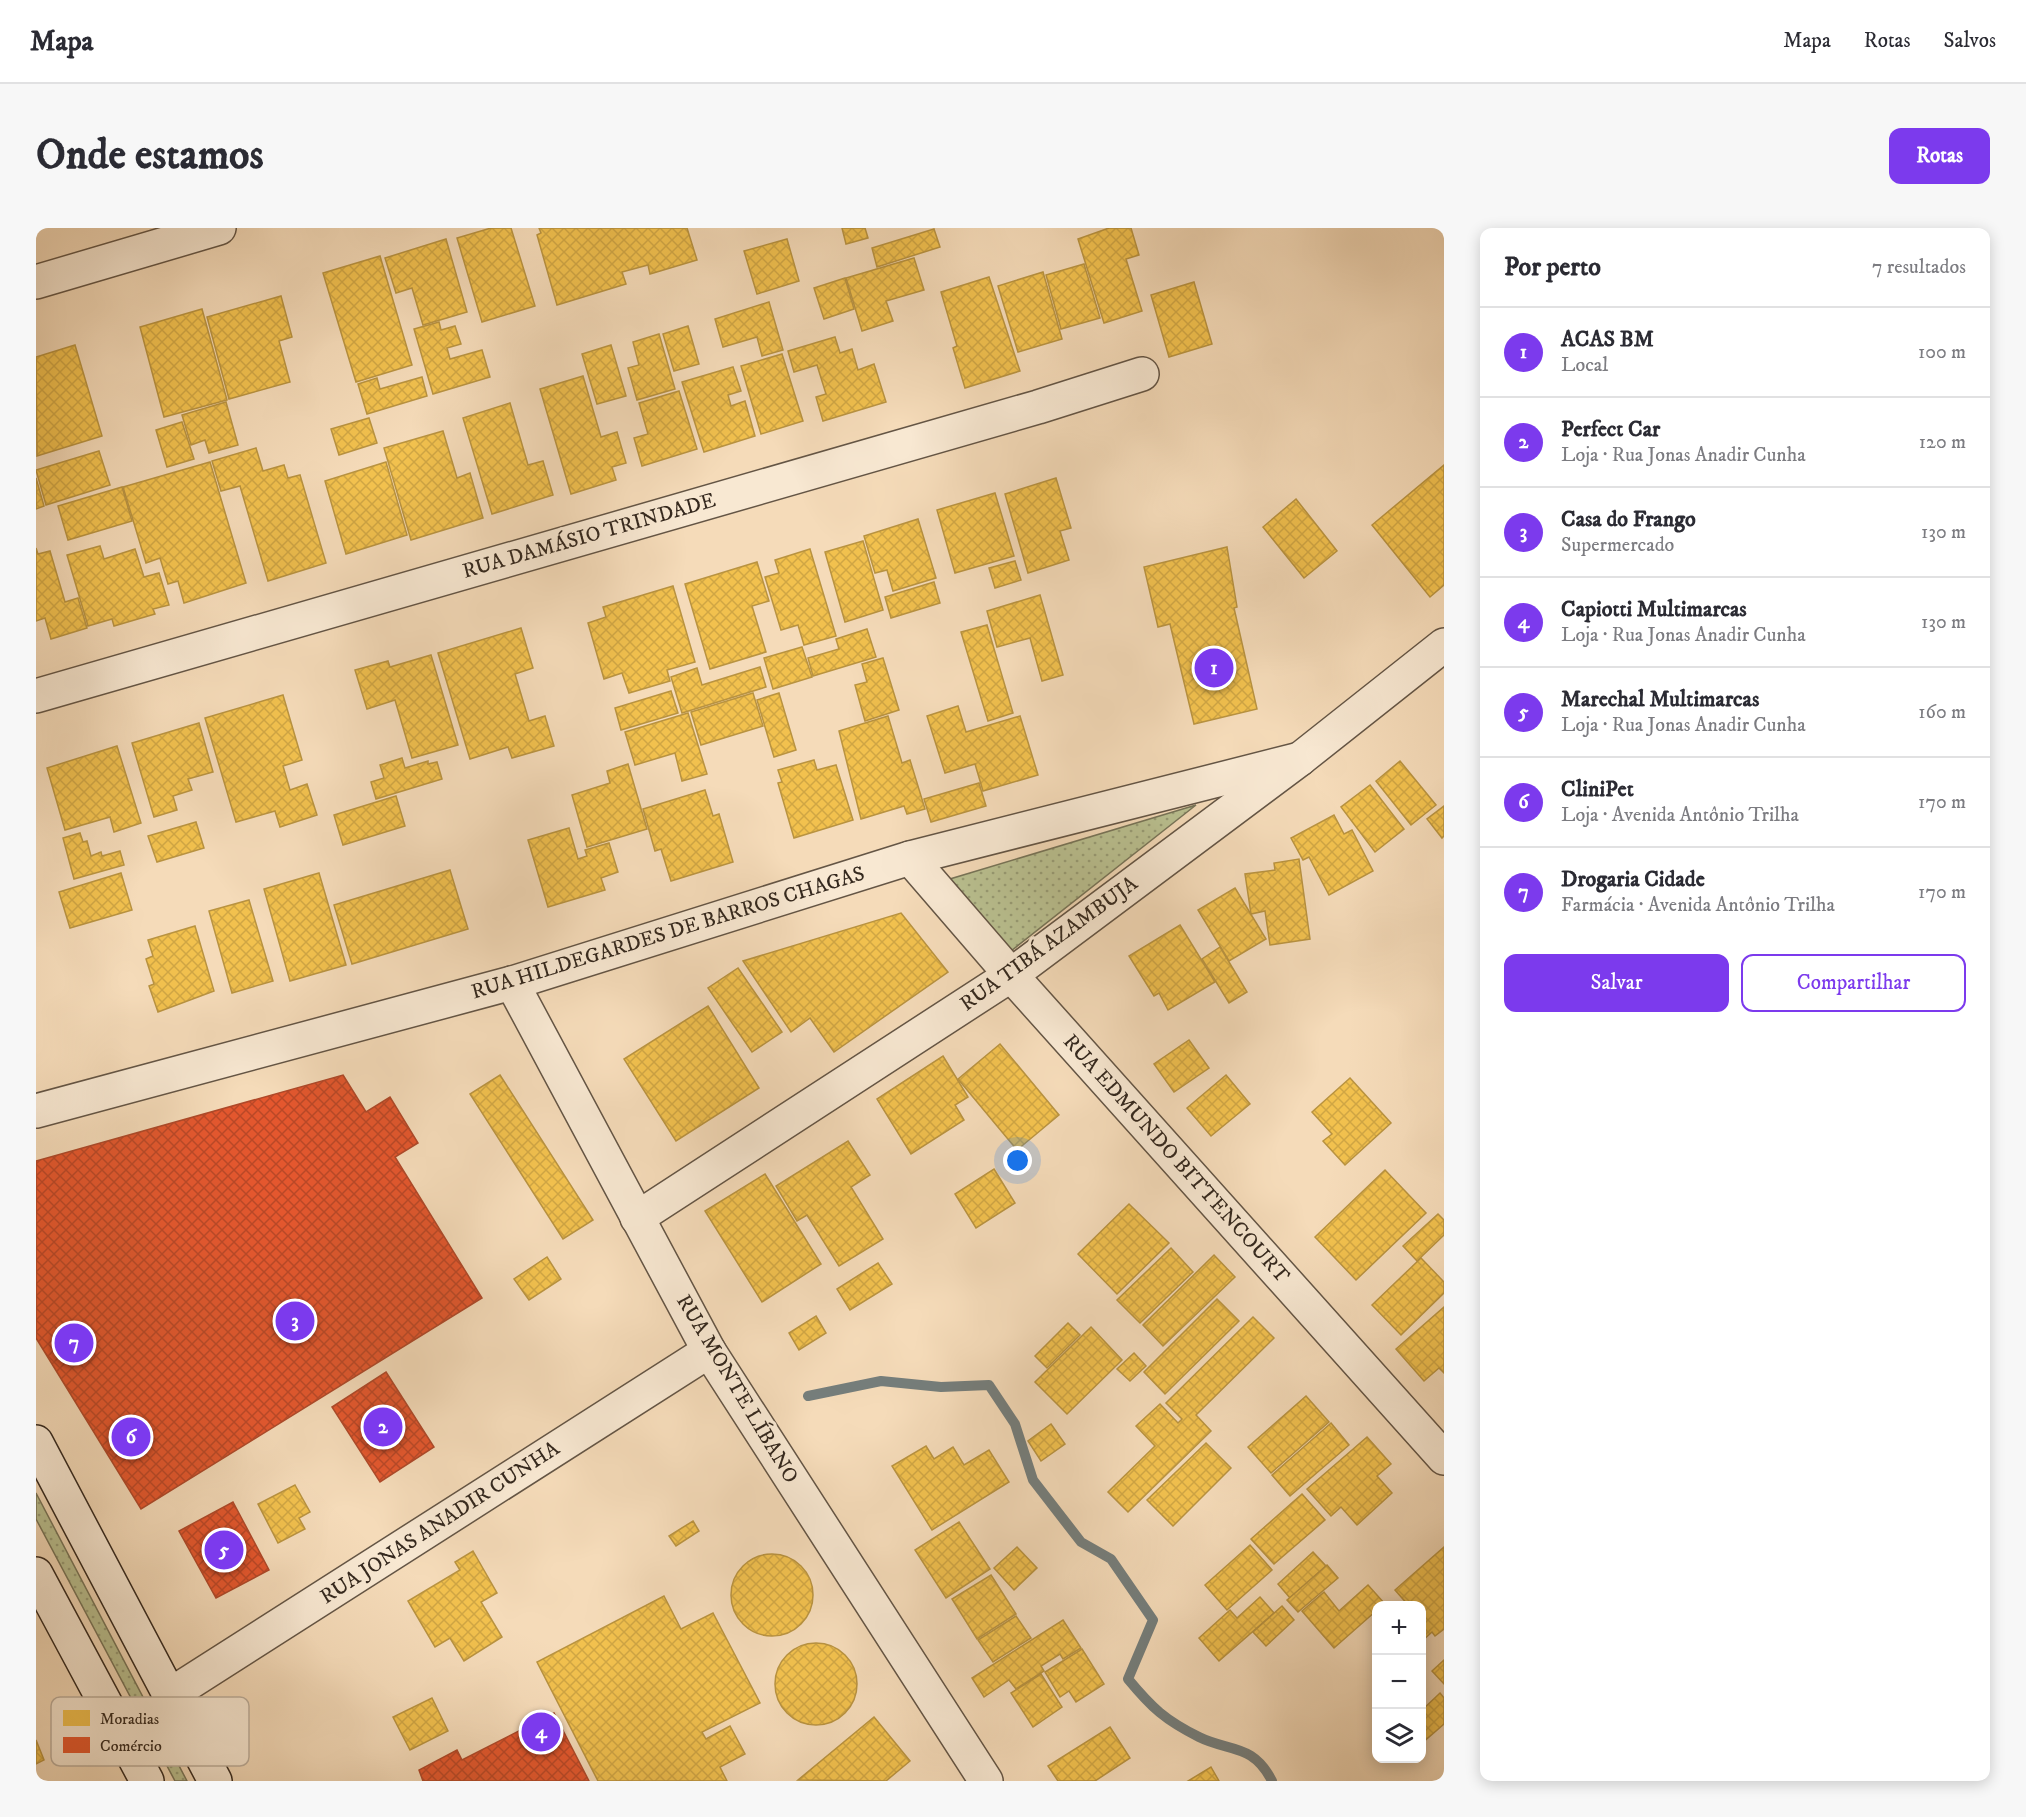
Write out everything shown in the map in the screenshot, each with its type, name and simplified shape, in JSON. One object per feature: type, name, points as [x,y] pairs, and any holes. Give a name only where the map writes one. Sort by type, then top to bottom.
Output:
[{"type":"street","points":[[36,282],[219,228]]},
{"type":"street","name":"RUA DAMÁSIO TRINDADE","points":[[36,696],[1026,410],[1142,374]]},
{"type":"street","name":"RUA TIBÁ AZAMBUJA","points":[[637,1218],[1011,975],[1300,759],[1444,645]]},
{"type":"street","name":"RUA HILDEGARDES DE BARROS CHAGAS","points":[[36,1111],[512,983],[910,858],[1300,759]]},
{"type":"street","name":"RUA EDMUNDO BITTENCOURT","points":[[910,858],[1011,975],[1444,1458]]},
{"type":"street","name":"RUA MONTE LÍBANO","points":[[512,983],[709,1351],[986,1781]]},
{"type":"street","name":"RUA JONAS ANADIR CUNHA","points":[[170,1695],[709,1351]]},
{"type":"street","points":[[36,1442],[170,1695]]},
{"type":"street","points":[[36,1574],[102,1697]]},
{"type":"street","points":[[139,1766],[147,1781]]},
{"type":"street","points":[[207,1766],[215,1781]]},
{"type":"green space","points":[[1196,805],[1011,951],[950,879]]},
{"type":"green space","points":[[36,1493],[143,1697],[130,1697],[36,1519]]},
{"type":"green space","points":[[167,1766],[179,1766],[187,1781],[175,1781]]},
{"type":"building: Moradias","points":[[491,228],[511,228],[535,306],[482,322],[457,238]]},
{"type":"building: Moradias","points":[[539,228],[687,228],[697,260],[650,274],[648,265],[622,272],[626,284],[557,305],[537,235],[541,233]]},
{"type":"building: Moradias","points":[[842,228],[865,228],[868,238],[846,244]]},
{"type":"building: Moradias","points":[[1109,228],[1131,228],[1139,255],[1126,259],[1142,311],[1104,323],[1078,239]]},
{"type":"building: Moradias","points":[[934,229],[940,247],[877,267],[872,248]]},
{"type":"building: Moradias","points":[[446,239],[467,312],[423,325],[412,288],[396,293],[385,258]]},
{"type":"building: Moradias","points":[[787,239],[799,281],[757,294],[744,251]]},
{"type":"building: Moradias","points":[[380,256],[412,365],[356,382],[323,273]]},
{"type":"building: Moradias","points":[[914,258],[924,290],[886,301],[893,321],[862,331],[846,278]]},
{"type":"building: Moradias","points":[[1084,264],[1100,318],[1061,329],[1046,275]]},
{"type":"building: Moradias","points":[[1043,272],[1062,339],[1018,352],[998,286]]},
{"type":"building: Moradias","points":[[989,277],[1020,371],[965,388],[953,348],[957,346],[941,292]]},
{"type":"building: Moradias","points":[[845,278],[854,309],[824,319],[814,288]]},
{"type":"building: Moradias","points":[[1194,282],[1212,344],[1169,357],[1151,295]]},
{"type":"building: Moradias","points":[[281,296],[292,337],[279,341],[290,382],[229,399],[207,317]]},
{"type":"building: Moradias","points":[[769,302],[783,350],[762,356],[757,337],[723,347],[715,319]]},
{"type":"building: Moradias","points":[[202,309],[227,400],[164,417],[140,327]]},
{"type":"building: Moradias","points":[[439,322],[441,330],[455,326],[461,344],[447,348],[450,359],[482,350],[490,377],[433,394],[414,329]]},
{"type":"building: Moradias","points":[[688,326],[699,364],[674,371],[663,334]]},
{"type":"building: Moradias","points":[[659,334],[675,389],[637,400],[628,368],[639,365],[633,342]]},
{"type":"building: Moradias","points":[[835,337],[840,353],[852,349],[858,370],[874,364],[886,402],[823,421],[816,397],[826,394],[817,365],[794,372],[788,351]]},
{"type":"building: Moradias","points":[[75,345],[102,436],[37,456],[36,357]]},
{"type":"building: Moradias","points":[[611,345],[626,396],[597,404],[582,354]]},
{"type":"building: Moradias","points":[[782,354],[803,421],[761,434],[741,366]]},
{"type":"building: Moradias","points":[[733,367],[741,391],[728,395],[731,406],[745,401],[755,436],[704,452],[682,382]]},
{"type":"building: Moradias","points":[[583,376],[601,437],[617,432],[626,463],[612,467],[616,480],[571,494],[540,389]]},
{"type":"building: Moradias","points":[[422,377],[427,396],[367,414],[358,384],[377,378],[380,389]]},
{"type":"building: Moradias","points":[[679,391],[697,449],[642,466],[634,438],[648,434],[639,403]]},
{"type":"building: Moradias","points":[[226,402],[238,445],[209,453],[205,440],[191,445],[182,415]]},
{"type":"building: Moradias","points":[[510,403],[528,465],[543,461],[553,495],[492,514],[463,418]]},
{"type":"building: Moradias","points":[[369,418],[377,443],[339,455],[331,429]]},
{"type":"building: Moradias","points":[[182,422],[194,459],[167,467],[156,430]]},
{"type":"building: Moradias","points":[[443,431],[457,478],[470,473],[483,518],[411,540],[384,448]]},
{"type":"building: Moradias","points":[[256,448],[263,471],[284,465],[288,478],[300,475],[326,563],[268,581],[240,486],[221,491],[212,461]]},
{"type":"building: Moradias","points":[[99,451],[110,485],[46,505],[36,470]]},
{"type":"building: Moradias","points":[[210,462],[246,583],[184,603],[178,581],[168,584],[160,558],[146,563],[123,487]]},
{"type":"building: Moradias","points":[[386,462],[407,535],[346,554],[325,481]]},
{"type":"building: Moradias","points":[[1444,465],[1444,585],[1430,597],[1372,525]]},
{"type":"building: Moradias","points":[[36,478],[44,506],[36,509]]},
{"type":"building: Moradias","points":[[1056,478],[1071,528],[1060,531],[1069,560],[1028,573],[1005,494]]},
{"type":"building: Moradias","points":[[122,487],[132,521],[68,540],[58,506]]},
{"type":"building: Moradias","points":[[995,493],[1014,556],[955,573],[937,510]]},
{"type":"building: Moradias","points":[[1296,499],[1337,551],[1304,578],[1263,527]]},
{"type":"building: Moradias","points":[[918,519],[936,578],[893,591],[887,570],[875,573],[864,536]]},
{"type":"building: Moradias","points":[[863,541],[883,610],[845,622],[825,552]]},
{"type":"building: Moradias","points":[[100,546],[104,559],[135,549],[144,577],[159,573],[169,605],[153,609],[155,614],[114,626],[112,619],[88,626],[67,555]]},
{"type":"building: Moradias","points":[[1227,547],[1237,607],[1234,608],[1257,709],[1194,724],[1170,624],[1158,627],[1144,567]]},
{"type":"building: Moradias","points":[[36,548],[38,554],[50,551],[65,602],[78,598],[87,628],[51,639],[45,618],[36,621]]},
{"type":"building: Moradias","points":[[810,549],[836,636],[804,645],[798,625],[781,630],[765,577],[779,573],[775,560]]},
{"type":"building: Moradias","points":[[1015,561],[1021,580],[995,588],[989,568]]},
{"type":"building: Moradias","points":[[757,562],[769,601],[752,606],[766,652],[710,669],[685,584]]},
{"type":"building: Moradias","points":[[934,582],[940,603],[891,618],[885,597]]},
{"type":"building: Moradias","points":[[673,586],[695,662],[667,670],[670,681],[629,693],[622,673],[604,679],[588,623],[606,617],[603,607]]},
{"type":"building: Moradias","points":[[1040,595],[1063,675],[1042,681],[1030,638],[997,647],[987,611]]},
{"type":"building: Moradias","points":[[987,625],[1013,713],[988,721],[961,632]]},
{"type":"building: Moradias","points":[[521,628],[533,668],[515,674],[529,721],[545,716],[554,746],[512,758],[508,747],[470,759],[438,653]]},
{"type":"building: Moradias","points":[[867,629],[876,657],[813,676],[808,658],[839,649],[836,639]]},
{"type":"building: Moradias","points":[[802,647],[812,677],[773,689],[764,658]]},
{"type":"building: Moradias","points":[[431,655],[458,745],[412,758],[395,700],[367,709],[355,670],[388,661],[390,667]]},
{"type":"building: Moradias","points":[[883,658],[899,710],[865,721],[855,685],[867,682],[862,664]]},
{"type":"building: Moradias","points":[[760,667],[766,687],[682,713],[671,677],[697,668],[702,685]]},
{"type":"building: Moradias","points":[[671,691],[678,713],[621,730],[615,708]]},
{"type":"building: Moradias","points":[[753,693],[763,726],[701,745],[691,712]]},
{"type":"building: Moradias","points":[[779,693],[796,750],[774,757],[757,700]]},
{"type":"building: Moradias","points":[[283,695],[302,760],[283,766],[290,790],[307,784],[317,815],[280,827],[275,811],[236,822],[205,718]]},
{"type":"building: Moradias","points":[[958,706],[966,732],[1020,716],[1038,775],[983,791],[975,764],[945,773],[927,716]]},
{"type":"building: Moradias","points":[[688,713],[707,774],[682,781],[675,753],[635,765],[625,732]]},
{"type":"building: Moradias","points":[[888,716],[902,763],[910,760],[925,809],[907,814],[904,806],[861,819],[839,731]]},
{"type":"building: Moradias","points":[[199,723],[213,772],[188,779],[192,790],[173,796],[177,810],[154,817],[132,743]]},
{"type":"building: Moradias","points":[[117,746],[141,823],[114,832],[110,817],[65,830],[47,768]]},
{"type":"building: Moradias","points":[[402,758],[405,768],[428,761],[428,764],[437,762],[442,779],[376,799],[371,782],[384,778],[380,765]]},
{"type":"building: Moradias","points":[[814,760],[817,770],[836,765],[853,820],[794,838],[778,783],[782,782],[778,770]]},
{"type":"building: Moradias","points":[[1400,761],[1436,805],[1411,825],[1376,781]]},
{"type":"building: Moradias","points":[[628,764],[647,829],[587,847],[572,795],[610,783],[607,771]]},
{"type":"building: Moradias","points":[[979,783],[986,806],[931,822],[924,799]]},
{"type":"building: Moradias","points":[[1370,785],[1404,829],[1375,852],[1341,807]]},
{"type":"building: Moradias","points":[[705,790],[713,816],[719,814],[733,862],[671,881],[661,849],[655,851],[643,809]]},
{"type":"building: Moradias","points":[[396,796],[405,826],[343,845],[334,815]]},
{"type":"building: Moradias","points":[[1444,806],[1444,836],[1442,838],[1427,819]]},
{"type":"building: Moradias","points":[[1334,815],[1344,834],[1352,830],[1373,871],[1329,895],[1309,857],[1303,860],[1291,838]]},
{"type":"building: Moradias","points":[[196,822],[204,848],[157,862],[148,836]]},
{"type":"building: Moradias","points":[[569,828],[578,859],[587,856],[585,850],[609,843],[618,872],[601,878],[605,890],[548,907],[528,840]]},
{"type":"building: Moradias","points":[[80,833],[83,842],[87,841],[91,856],[101,852],[102,856],[120,851],[124,865],[74,879],[63,838]]},
{"type":"building: Moradias","points":[[1299,859],[1310,939],[1270,945],[1265,911],[1251,914],[1245,874],[1275,870],[1274,863]]},
{"type":"building: Moradias","points":[[450,870],[468,929],[352,964],[334,905]]},
{"type":"building: Moradias","points":[[121,873],[132,910],[70,928],[59,892]]},
{"type":"building: Moradias","points":[[319,873],[346,965],[290,981],[264,889]]},
{"type":"building: Moradias","points":[[1235,888],[1266,939],[1229,961],[1198,910]]},
{"type":"building: Moradias","points":[[249,900],[273,981],[232,993],[209,911]]},
{"type":"building: Moradias","points":[[901,913],[948,972],[834,1052],[810,1018],[791,1032],[743,961]]},
{"type":"building: Moradias","points":[[1180,925],[1215,982],[1168,1010],[1159,993],[1154,996],[1129,956]]},
{"type":"building: Moradias","points":[[195,926],[214,991],[158,1012],[149,986],[154,984],[146,959],[153,956],[148,940]]},
{"type":"building: Moradias","points":[[1220,947],[1247,992],[1229,1003],[1202,959]]},
{"type":"building: Moradias","points":[[738,968],[782,1032],[752,1052],[708,988]]},
{"type":"building: Moradias","points":[[708,1006],[759,1088],[676,1141],[624,1059]]},
{"type":"building: Moradias","points":[[1189,1040],[1209,1068],[1174,1092],[1154,1064]]},
{"type":"building: Moradias","points":[[1000,1044],[1059,1115],[1017,1150],[958,1079]]},
{"type":"building: Moradias","points":[[943,1056],[968,1097],[955,1105],[964,1120],[911,1154],[877,1099]]},
{"type":"building: Moradias","points":[[500,1075],[593,1220],[563,1239],[470,1094]]},
{"type":"building: Moradias","points":[[1226,1075],[1250,1104],[1211,1136],[1187,1108]]},
{"type":"building: Moradias","points":[[1350,1078],[1391,1123],[1345,1165],[1323,1141],[1332,1134],[1312,1112]]},
{"type":"building: Moradias","points":[[848,1141],[870,1175],[851,1187],[883,1239],[839,1266],[807,1215],[797,1221],[776,1186]]},
{"type":"building: Moradias","points":[[994,1169],[1015,1203],[976,1228],[955,1194]]},
{"type":"building: Moradias","points":[[1385,1170],[1426,1213],[1356,1280],[1315,1237]]},
{"type":"building: Moradias","points":[[765,1174],[821,1264],[762,1302],[705,1211]]},
{"type":"building: Moradias","points":[[1129,1204],[1169,1243],[1117,1294],[1078,1254]]},
{"type":"building: Moradias","points":[[1438,1214],[1444,1220],[1444,1235],[1417,1261],[1403,1246]]},
{"type":"building: Moradias","points":[[1171,1248],[1193,1272],[1140,1323],[1117,1300]]},
{"type":"building: Moradias","points":[[1214,1255],[1235,1277],[1163,1346],[1143,1325]]},
{"type":"building: Moradias","points":[[547,1257],[561,1279],[529,1300],[514,1279]]},
{"type":"building: Moradias","points":[[1421,1258],[1444,1282],[1444,1293],[1401,1335],[1372,1305]]},
{"type":"building: Moradias","points":[[878,1263],[892,1284],[850,1310],[837,1289]]},
{"type":"building: Moradias","points":[[1217,1299],[1239,1321],[1165,1394],[1144,1372]]},
{"type":"building: Moradias","points":[[1444,1307],[1444,1373],[1439,1368],[1424,1381],[1396,1349]]},
{"type":"building: Moradias","points":[[816,1316],[826,1333],[799,1350],[789,1333]]},
{"type":"building: Moradias","points":[[1253,1317],[1274,1338],[1196,1415],[1211,1431],[1128,1512],[1108,1492],[1155,1446],[1136,1426],[1160,1404],[1178,1423],[1182,1419],[1166,1403]]},
{"type":"building: Moradias","points":[[1068,1323],[1080,1335],[1047,1368],[1035,1356]]},
{"type":"building: Moradias","points":[[1091,1327],[1122,1360],[1067,1414],[1035,1382]]},
{"type":"building: Moradias","points":[[1134,1353],[1146,1366],[1130,1381],[1117,1369]]},
{"type":"building: Moradias","points":[[1306,1396],[1329,1422],[1271,1473],[1248,1447]]},
{"type":"building: Moradias","points":[[1331,1423],[1349,1445],[1290,1496],[1272,1475]]},
{"type":"building: Moradias","points":[[1051,1424],[1065,1444],[1041,1461],[1028,1441]]},
{"type":"building: Moradias","points":[[1367,1437],[1391,1464],[1377,1476],[1392,1493],[1357,1525],[1341,1507],[1331,1516],[1307,1489]]},
{"type":"building: Moradias","points":[[1206,1443],[1231,1468],[1173,1526],[1147,1500]]},
{"type":"building: Moradias","points":[[926,1446],[934,1459],[953,1447],[964,1465],[989,1450],[1009,1482],[932,1530],[892,1466]]},
{"type":"building: Moradias","points":[[295,1485],[310,1512],[299,1518],[305,1529],[278,1543],[258,1504]]},
{"type":"building: Moradias","points":[[1302,1494],[1325,1520],[1274,1564],[1251,1539]]},
{"type":"building: Moradias","points":[[693,1521],[699,1531],[676,1546],[669,1536]]},
{"type":"building: Moradias","points":[[959,1522],[990,1569],[946,1598],[915,1550]]},
{"type":"building: Moradias","points":[[1250,1545],[1272,1570],[1227,1610],[1205,1585]]},
{"type":"building: Moradias","points":[[1017,1547],[1037,1568],[1014,1590],[994,1568]]},
{"type":"building: Moradias","points":[[1444,1547],[1444,1629],[1435,1636],[1432,1632],[1426,1637],[1426,1601],[1405,1601],[1395,1590]]},
{"type":"building: Moradias","points":[[473,1551],[497,1593],[481,1602],[502,1637],[464,1661],[450,1638],[435,1647],[408,1601],[460,1570],[455,1562]]},
{"type":"building: Moradias","points":[[1313,1552],[1326,1566],[1290,1598],[1278,1584]]},
{"type":"building: Moradias","points":[[764,1554],[780,1554],[795,1561],[806,1572],[813,1587],[810,1611],[801,1624],[780,1636],[764,1636],[749,1629],[738,1618],[731,1603],[731,1587],[738,1572],[749,1561]]},
{"type":"building: Moradias","points":[[1327,1565],[1338,1578],[1298,1612],[1287,1600]]},
{"type":"building: Moradias","points":[[991,1575],[1016,1614],[977,1639],[952,1599]]},
{"type":"building: Moradias","points":[[1368,1585],[1382,1601],[1372,1601],[1372,1615],[1334,1648],[1302,1611],[1324,1592],[1339,1611]]},
{"type":"building: Moradias","points":[[664,1596],[681,1629],[713,1613],[760,1703],[702,1732],[706,1739],[730,1726],[745,1754],[720,1767],[727,1781],[598,1781],[537,1662]]},
{"type":"building: Moradias","points":[[1260,1597],[1274,1613],[1219,1661],[1199,1638],[1230,1610],[1237,1618]]},
{"type":"building: Moradias","points":[[1282,1606],[1294,1620],[1266,1646],[1253,1632]]},
{"type":"building: Moradias","points":[[1016,1616],[1031,1638],[993,1662],[978,1640]]},
{"type":"building: Moradias","points":[[1063,1620],[1081,1648],[1063,1659],[1060,1654],[1041,1666],[1044,1671],[1016,1689],[1009,1680],[984,1697],[972,1678]]},
{"type":"building: Moradias","points":[[808,1643],[824,1643],[839,1650],[850,1661],[857,1676],[854,1700],[845,1713],[824,1725],[808,1725],[793,1718],[782,1707],[775,1692],[775,1676],[782,1661],[793,1650]]},
{"type":"building: Moradias","points":[[1082,1649],[1104,1684],[1076,1702],[1069,1691],[1060,1697],[1045,1672]]},
{"type":"building: Moradias","points":[[1444,1660],[1444,1684],[1432,1671]]},
{"type":"building: Moradias","points":[[1041,1674],[1062,1707],[1033,1727],[1011,1693]]},
{"type":"building: Moradias","points":[[1440,1693],[1444,1698],[1444,1724],[1426,1740],[1426,1709],[1426,1706]]},
{"type":"building: Moradias","points":[[432,1698],[448,1731],[410,1750],[393,1717]]},
{"type":"building: Moradias","points":[[874,1717],[910,1761],[886,1781],[798,1780]]},
{"type":"building: Moradias","points":[[1110,1727],[1130,1758],[1095,1781],[1058,1781],[1048,1766]]},
{"type":"building: Moradias","points":[[36,1740],[44,1760],[36,1764]]},
{"type":"building: Moradias","points":[[1211,1767],[1219,1781],[1188,1781]]},
{"type":"building: Comércio","points":[[343,1075],[366,1112],[390,1097],[418,1143],[395,1157],[482,1298],[141,1509],[36,1338],[36,1161]]},
{"type":"building: Comércio","points":[[386,1372],[434,1447],[380,1482],[332,1407]]},
{"type":"building: Comércio","points":[[233,1502],[269,1570],[216,1598],[179,1531]]},
{"type":"building: Comércio","points":[[554,1713],[589,1781],[423,1781],[419,1770],[457,1750],[462,1760]]},
{"type":"waterway","points":[[808,1396],[881,1381],[941,1387],[989,1385],[1015,1424],[1033,1480],[1081,1542],[1111,1559],[1153,1620],[1128,1679],[1144,1698],[1168,1719],[1210,1742],[1248,1754],[1257,1760],[1272,1781]]},
{"type":"place","name":"ACAS BM","points":[[1214,668]]},
{"type":"place","name":"Casa do Frango","points":[[295,1321]]},
{"type":"place","name":"Drogaria Cidade","points":[[74,1343]]},
{"type":"place","name":"Perfect Car","points":[[383,1427]]},
{"type":"place","name":"CliniPet","points":[[131,1437]]},
{"type":"place","name":"Marechal Multimarcas","points":[[224,1550]]},
{"type":"place","name":"Capiotti Multimarcas","points":[[541,1732]]}]
